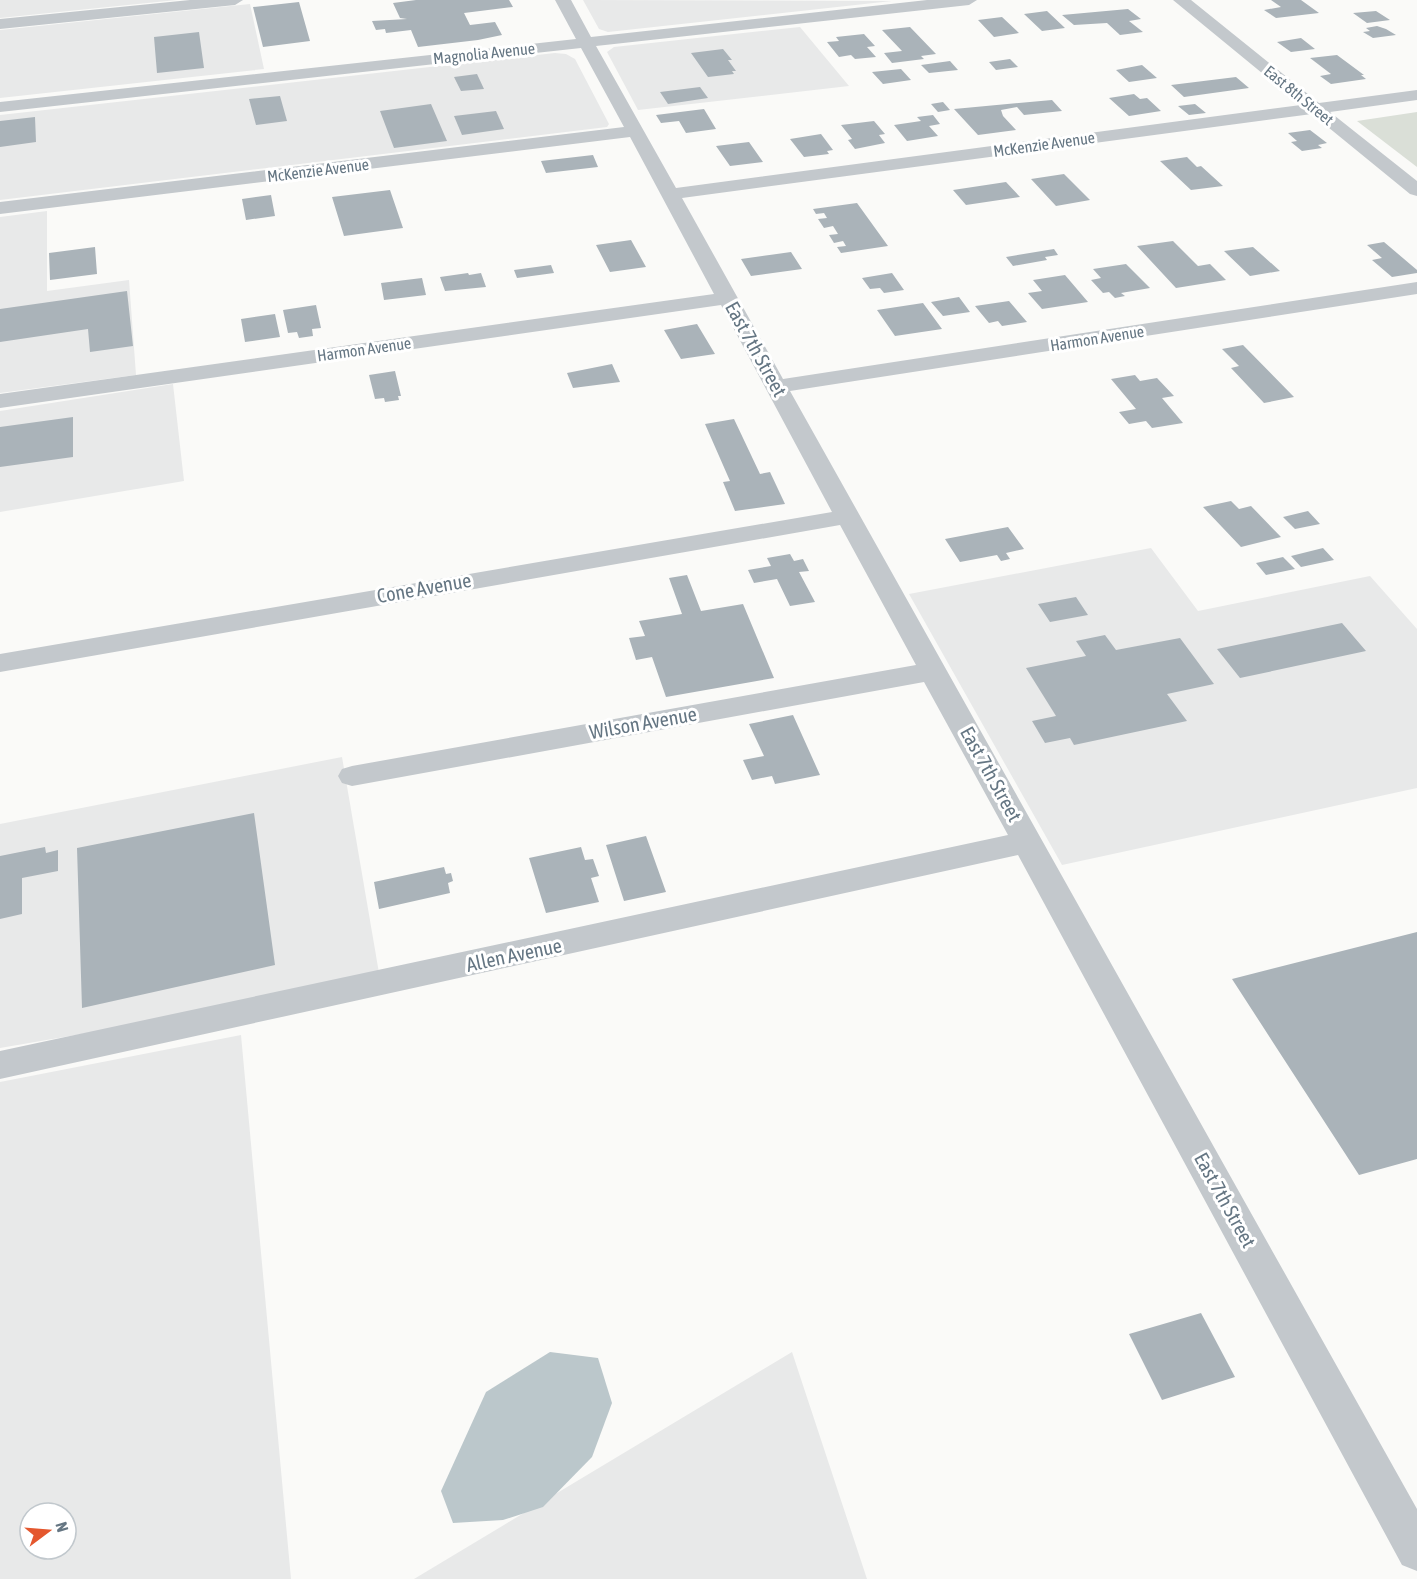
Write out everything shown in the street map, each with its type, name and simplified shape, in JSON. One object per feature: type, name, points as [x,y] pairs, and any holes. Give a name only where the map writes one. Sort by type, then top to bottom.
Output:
[{"type":"street","points":[[0,24],[235,0]]},
{"type":"street","name":"East 7th Street","points":[[563,0],[584,42],[672,194],[1417,1550]]},
{"type":"street","name":"Magnolia Avenue","points":[[0,107],[969,0]]},
{"type":"street","name":"East 8th Street","points":[[1181,0],[1417,190]]},
{"type":"street","name":"McKenzie Avenue","points":[[672,194],[1417,95]]},
{"type":"street","name":"McKenzie Avenue","points":[[0,208],[636,132]]},
{"type":"street","name":"Harmon Avenue","points":[[777,386],[1417,288]]},
{"type":"street","name":"Harmon Avenue","points":[[0,401],[728,298]]},
{"type":"street","name":"Cone Avenue","points":[[0,663],[849,516]]},
{"type":"street","name":"Wilson Avenue","points":[[352,776],[934,671]]},
{"type":"street","name":"Allen Avenue","points":[[0,1065],[1027,842]]},
{"type":"shaded area","points":[[0,0],[177,0],[0,18]]},
{"type":"shaded area","points":[[583,0],[892,1],[608,32],[599,29]]},
{"type":"shaded area","points":[[250,4],[264,69],[0,98],[0,30]]},
{"type":"shaded area","points":[[800,27],[849,86],[638,110],[607,52],[614,47]]},
{"type":"shaded area","points":[[555,53],[566,54],[575,59],[609,124],[607,127],[0,200],[0,115]]},
{"type":"shaded area","points":[[1417,112],[1417,167],[1357,121]]},
{"type":"shaded area","points":[[47,211],[47,291],[129,280],[136,375],[0,393],[0,217]]},
{"type":"shaded area","points":[[173,384],[184,481],[0,512],[0,411]]},
{"type":"shaded area","points":[[1151,548],[1198,611],[1370,576],[1417,629],[1417,788],[1062,865],[909,594]]},
{"type":"shaded area","points":[[342,757],[379,973],[105,1030],[0,1048],[0,824]]},
{"type":"shaded area","points":[[241,1035],[291,1579],[0,1579],[0,1082]]},
{"type":"shaded area","points":[[550,1352],[598,1358],[612,1403],[592,1457],[543,1507],[503,1520],[453,1523],[441,1491],[486,1392]]},
{"type":"shaded area","points":[[792,1352],[867,1579],[414,1579]]},
{"type":"building","points":[[416,0],[509,0],[513,7],[464,13],[470,25],[495,22],[502,35],[478,40],[418,47],[411,30],[386,33],[385,29],[376,30],[372,21],[407,19],[400,18],[393,3]]},
{"type":"building","points":[[1271,0],[1301,0],[1319,13],[1276,18],[1264,10],[1281,7]]},
{"type":"building","points":[[299,2],[310,41],[263,47],[253,7]]},
{"type":"building","points":[[1128,9],[1141,19],[1129,21],[1143,32],[1120,35],[1107,23],[1074,25],[1062,15]]},
{"type":"building","points":[[1047,11],[1065,28],[1042,31],[1024,14]]},
{"type":"building","points":[[1376,11],[1390,20],[1367,23],[1353,13]]},
{"type":"building","points":[[1002,17],[1019,33],[994,37],[978,20]]},
{"type":"building","points":[[1377,26],[1396,35],[1373,38],[1363,32],[1370,31],[1366,28]]},
{"type":"building","points":[[910,27],[936,54],[921,56],[924,59],[892,63],[884,53],[902,51],[882,30]]},
{"type":"building","points":[[199,32],[204,68],[157,73],[154,37]]},
{"type":"building","points":[[864,34],[875,46],[867,47],[876,57],[855,59],[851,55],[839,57],[827,42],[839,41],[836,37]]},
{"type":"building","points":[[1301,38],[1315,49],[1291,52],[1277,42]]},
{"type":"building","points":[[723,49],[732,60],[728,60],[736,71],[732,71],[734,74],[708,77],[691,53]]},
{"type":"building","points":[[1337,55],[1364,75],[1361,75],[1366,79],[1331,84],[1320,76],[1331,74],[1310,58]]},
{"type":"building","points":[[1010,59],[1018,67],[996,70],[989,62]]},
{"type":"building","points":[[950,61],[958,70],[929,73],[921,65]]},
{"type":"building","points":[[1142,65],[1157,78],[1129,82],[1116,70]]},
{"type":"building","points":[[901,69],[911,80],[883,84],[872,72]]},
{"type":"building","points":[[477,74],[484,89],[461,91],[454,77]]},
{"type":"building","points":[[1236,77],[1249,88],[1184,97],[1171,85]]},
{"type":"building","points":[[700,87],[708,98],[668,104],[660,92]]},
{"type":"building","points":[[1134,94],[1140,99],[1147,98],[1161,111],[1129,116],[1109,98]]},
{"type":"building","points":[[280,96],[287,121],[256,125],[249,99]]},
{"type":"building","points":[[1052,100],[1062,111],[1024,115],[1017,107],[1001,110],[1003,116],[1016,130],[978,135],[954,109]]},
{"type":"building","points":[[943,102],[950,110],[938,112],[931,104]]},
{"type":"building","points":[[431,104],[447,141],[394,148],[380,111]]},
{"type":"building","points":[[1195,104],[1206,113],[1189,115],[1178,106]]},
{"type":"building","points":[[704,109],[716,129],[686,133],[679,121],[661,123],[656,115]]},
{"type":"building","points":[[496,111],[504,129],[462,135],[454,116]]},
{"type":"building","points":[[933,115],[940,124],[929,126],[938,136],[907,141],[894,125],[921,121],[917,117]]},
{"type":"building","points":[[35,117],[36,142],[0,147],[0,121]]},
{"type":"building","points":[[874,121],[885,134],[879,135],[885,143],[855,149],[848,140],[852,139],[841,125]]},
{"type":"building","points":[[1310,130],[1327,143],[1318,145],[1322,148],[1302,151],[1291,142],[1297,141],[1288,133]]},
{"type":"building","points":[[821,134],[833,150],[827,151],[829,154],[804,157],[790,139]]},
{"type":"building","points":[[749,142],[763,162],[730,166],[716,146]]},
{"type":"building","points":[[593,155],[598,167],[546,173],[541,161]]},
{"type":"building","points":[[1187,157],[1223,186],[1191,190],[1160,161]]},
{"type":"building","points":[[1064,174],[1090,200],[1056,206],[1031,179]]},
{"type":"building","points":[[1006,182],[1020,197],[966,205],[953,190]]},
{"type":"building","points":[[390,190],[403,228],[344,236],[332,197]]},
{"type":"building","points":[[271,195],[275,216],[246,220],[242,199]]},
{"type":"building","points":[[857,203],[888,246],[841,253],[837,247],[846,246],[843,241],[834,243],[829,235],[838,234],[833,226],[824,228],[818,219],[827,218],[824,213],[816,214],[813,209]]},
{"type":"building","points":[[631,240],[646,267],[610,272],[596,245]]},
{"type":"building","points":[[1173,241],[1198,266],[1210,264],[1226,280],[1176,288],[1137,246]]},
{"type":"building","points":[[1384,242],[1417,270],[1417,273],[1392,277],[1372,260],[1382,258],[1367,245]]},
{"type":"building","points":[[95,247],[97,274],[50,280],[49,253]]},
{"type":"building","points":[[1253,247],[1280,271],[1250,276],[1224,251]]},
{"type":"building","points":[[1054,249],[1058,255],[1045,257],[1047,260],[1013,266],[1006,257]]},
{"type":"building","points":[[791,252],[802,269],[751,276],[741,259]]},
{"type":"building","points":[[1126,264],[1150,288],[1121,293],[1125,296],[1115,298],[1109,292],[1103,293],[1091,280],[1101,278],[1093,269]]},
{"type":"building","points":[[551,265],[554,273],[517,278],[514,270]]},
{"type":"building","points":[[468,273],[469,275],[481,273],[486,287],[445,291],[440,277]]},
{"type":"building","points":[[892,273],[904,290],[884,293],[880,288],[870,289],[862,278]]},
{"type":"building","points":[[1065,275],[1088,302],[1042,309],[1028,293],[1042,291],[1033,280]]},
{"type":"building","points":[[422,278],[426,295],[384,300],[381,283]]},
{"type":"building","points":[[127,291],[133,346],[90,352],[88,329],[0,342],[0,309]]},
{"type":"building","points":[[959,297],[970,312],[943,316],[931,302]]},
{"type":"building","points":[[1009,301],[1027,322],[1002,326],[998,321],[989,323],[975,306]]},
{"type":"building","points":[[923,303],[942,329],[895,336],[877,310]]},
{"type":"building","points":[[316,305],[321,328],[312,329],[313,336],[299,338],[297,332],[288,333],[283,310]]},
{"type":"building","points":[[275,314],[280,337],[245,342],[241,319]]},
{"type":"building","points":[[697,324],[715,354],[681,359],[664,330]]},
{"type":"building","points":[[1243,345],[1294,397],[1264,403],[1231,368],[1239,366],[1222,349]]},
{"type":"building","points":[[612,364],[620,382],[573,388],[567,373]]},
{"type":"building","points":[[395,371],[401,396],[398,396],[399,400],[385,402],[384,398],[375,399],[369,375]]},
{"type":"building","points":[[1135,375],[1140,381],[1157,378],[1174,396],[1162,398],[1183,423],[1152,428],[1146,421],[1129,424],[1119,412],[1136,409],[1111,379]]},
{"type":"building","points":[[73,417],[73,457],[0,467],[0,427]]},
{"type":"building","points":[[734,419],[760,474],[770,472],[785,504],[735,511],[723,482],[730,481],[705,424]]},
{"type":"building","points":[[1231,501],[1239,509],[1251,506],[1281,537],[1241,547],[1203,507]]},
{"type":"building","points":[[1308,511],[1320,524],[1295,529],[1283,517]]},
{"type":"building","points":[[1008,527],[1024,549],[1006,553],[1010,559],[1001,561],[997,555],[960,562],[945,539]]},
{"type":"building","points":[[1323,548],[1334,560],[1301,567],[1291,556]]},
{"type":"building","points":[[790,554],[794,561],[803,559],[809,571],[799,572],[815,602],[790,606],[777,579],[754,583],[748,570],[771,566],[767,558]]},
{"type":"building","points":[[1283,557],[1295,569],[1266,575],[1256,563]]},
{"type":"building","points":[[687,575],[701,611],[743,604],[774,678],[666,697],[652,657],[636,660],[629,638],[645,636],[639,621],[682,614],[669,578]]},
{"type":"building","points":[[1076,597],[1088,615],[1050,622],[1038,604]]},
{"type":"building","points":[[1342,623],[1366,651],[1240,678],[1217,649]]},
{"type":"building","points":[[1105,635],[1116,650],[1180,638],[1214,684],[1167,694],[1187,721],[1074,745],[1070,738],[1045,743],[1032,721],[1056,716],[1026,668],[1086,656],[1076,641]]},
{"type":"building","points":[[793,715],[820,775],[775,784],[772,776],[752,780],[743,760],[764,756],[749,724]]},
{"type":"building","points":[[254,813],[275,965],[82,1008],[77,848]]},
{"type":"building","points":[[646,836],[666,892],[624,901],[606,845]]},
{"type":"building","points":[[45,847],[46,853],[58,850],[58,871],[22,878],[22,914],[0,919],[0,856]]},
{"type":"building","points":[[581,847],[585,860],[593,859],[599,876],[591,878],[599,902],[546,913],[529,858]]},
{"type":"building","points":[[444,867],[446,874],[451,873],[453,881],[448,883],[450,893],[379,909],[374,882]]},
{"type":"building","points":[[1417,932],[1417,1159],[1359,1175],[1232,979]]},
{"type":"building","points":[[1201,1313],[1235,1377],[1162,1400],[1129,1334]]}]
